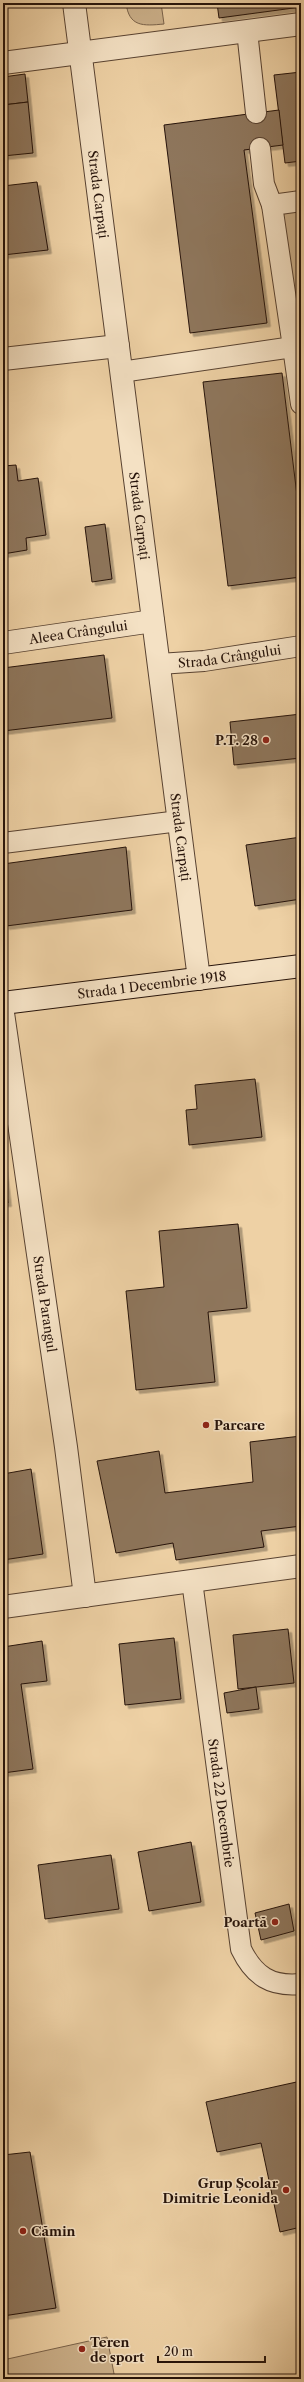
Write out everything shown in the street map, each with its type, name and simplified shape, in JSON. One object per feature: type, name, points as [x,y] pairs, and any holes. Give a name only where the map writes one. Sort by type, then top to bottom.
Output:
[{"type":"street","name":"Strada Carpați","points":[[74,3],[199,979]]},
{"type":"street","points":[[3,63],[301,24]]},
{"type":"street","points":[[3,359],[118,346]]},
{"type":"street","name":"Aleea Crângului","points":[[3,643],[153,621]]},
{"type":"street","name":"Strada 1 Decembrie 1918","points":[[3,1003],[301,966]]},
{"type":"street","name":"Strada Parangul","points":[[3,1013],[66,1447],[85,1596]]},
{"type":"street","points":[[3,1607],[301,1566]]},
{"type":"lane","points":[[247,31],[256,113]]},
{"type":"lane","points":[[260,148],[264,184],[272,205],[301,404]]},
{"type":"lane","points":[[272,205],[301,201]]},
{"type":"lane","points":[[121,372],[293,347]]},
{"type":"lane","name":"Strada Crângului","points":[[159,664],[204,661],[301,646]]},
{"type":"lane","points":[[3,843],[179,821]]},
{"type":"lane","name":"Strada 22 Decembrie","points":[[192,1581],[241,1949],[249,1965],[258,1974],[278,1984],[301,1984]]},
{"type":"shaded area","points":[[126,3],[161,3],[164,24],[144,25],[134,21],[130,17]]},
{"type":"shaded area","points":[[301,207],[301,356],[279,210]]},
{"type":"shaded area","name":"Teren de sport","points":[[107,2337],[115,2379],[3,2379],[3,2360]]},
{"type":"building","points":[[217,3],[301,3],[301,7],[219,18]]},
{"type":"building","points":[[301,72],[301,161],[285,163],[274,75]]},
{"type":"building","points":[[25,74],[28,102],[3,105],[3,77]]},
{"type":"building","points":[[28,102],[33,153],[3,156],[3,105]]},
{"type":"building","points":[[279,110],[283,145],[244,150],[267,323],[190,333],[164,125]]},
{"type":"building","points":[[37,182],[48,250],[3,255],[3,186]]},
{"type":"building","points":[[282,373],[301,528],[301,577],[228,586],[203,382]]},
{"type":"building","points":[[16,465],[18,481],[38,478],[46,535],[26,538],[27,550],[3,554],[3,466]]},
{"type":"building","points":[[105,524],[112,579],[92,582],[85,527]]},
{"type":"building","points":[[104,655],[112,718],[3,731],[3,668]]},
{"type":"building","name":"P.T. 28","points":[[301,714],[301,758],[234,765],[230,722]]},
{"type":"building","points":[[301,837],[301,899],[255,906],[246,845]]},
{"type":"building","points":[[126,847],[132,910],[6,926],[3,902],[3,864]]},
{"type":"building","points":[[255,1079],[262,1137],[189,1145],[186,1110],[197,1109],[195,1085]]},
{"type":"building","points":[[3,1160],[8,1203],[3,1203]]},
{"type":"building","points":[[238,1224],[247,1308],[208,1312],[215,1382],[136,1390],[126,1291],[164,1287],[159,1231]]},
{"type":"building","points":[[301,1436],[301,1526],[261,1531],[264,1547],[176,1560],[173,1543],[116,1553],[97,1461],[159,1451],[165,1493],[253,1482],[250,1442]]},
{"type":"building","points":[[31,1469],[43,1554],[3,1560],[3,1474]]},
{"type":"building","points":[[288,1629],[294,1683],[238,1689],[233,1635]]},
{"type":"building","points":[[174,1638],[181,1699],[125,1705],[119,1644]]},
{"type":"building","points":[[42,1641],[47,1681],[21,1684],[33,1769],[3,1773],[3,1647]]},
{"type":"building","points":[[256,1687],[259,1709],[227,1713],[224,1693]]},
{"type":"building","points":[[191,1842],[201,1902],[149,1911],[138,1852]]},
{"type":"building","points":[[111,1855],[119,1909],[45,1919],[38,1865]]},
{"type":"building","name":"Poartă","points":[[289,1904],[294,1931],[261,1940],[255,1913]]},
{"type":"building","name":"Grup Școlar Dimitrie Leonida","points":[[301,2081],[301,2227],[280,2232],[261,2143],[217,2152],[206,2102]]},
{"type":"building","name":"Cămin","points":[[30,2152],[56,2308],[3,2316],[3,2155]]},
{"type":"place","name":"P.T. 28","points":[[266,740]]},
{"type":"place","name":"Parcare","points":[[206,1425]]},
{"type":"place","name":"Poartă","points":[[275,1922]]},
{"type":"place","name":"Grup Școlar Dimitrie Leonida","points":[[286,2190]]},
{"type":"place","name":"Cămin","points":[[23,2231]]},
{"type":"place","name":"Teren de sport","points":[[82,2349]]}]
